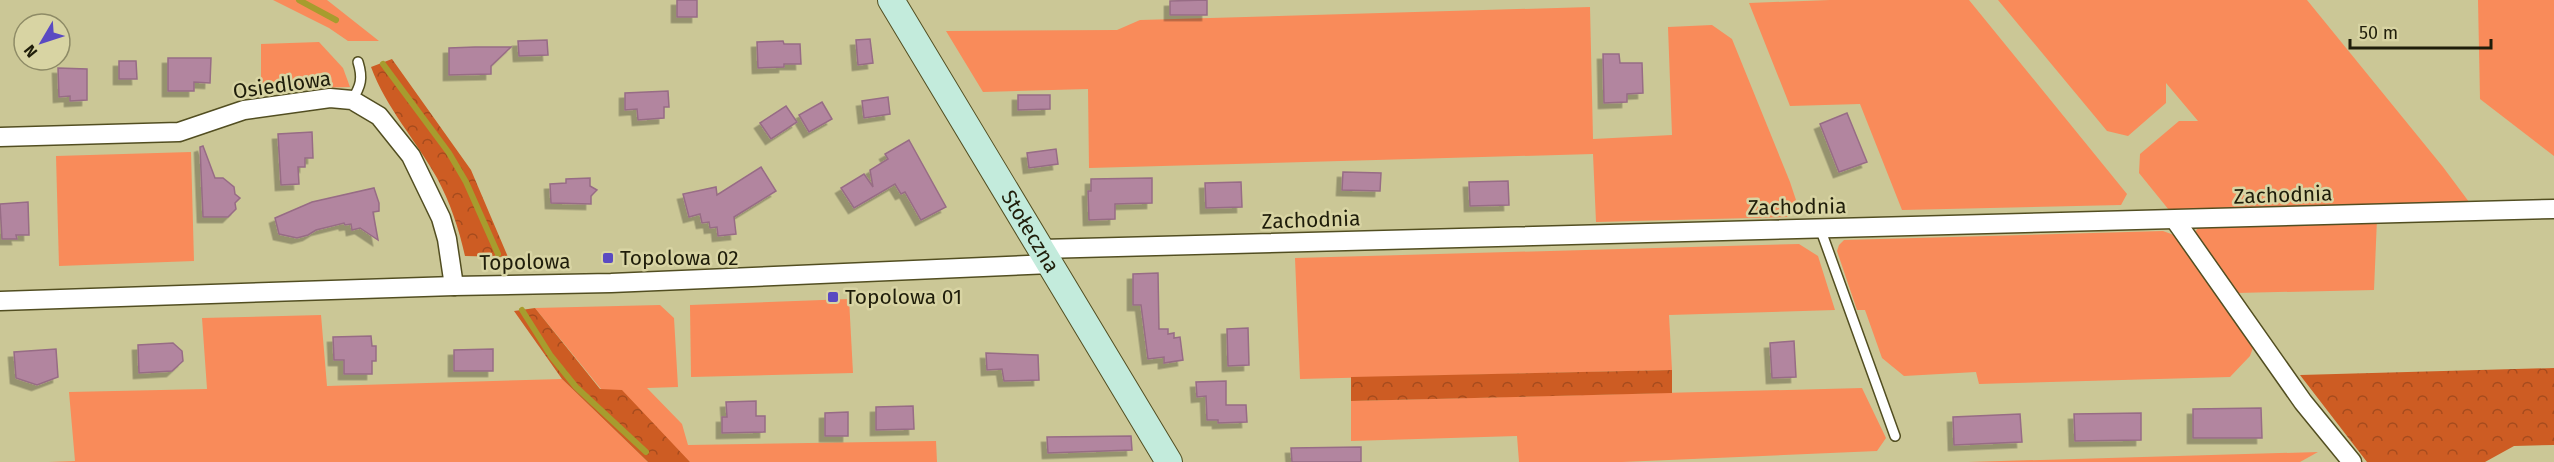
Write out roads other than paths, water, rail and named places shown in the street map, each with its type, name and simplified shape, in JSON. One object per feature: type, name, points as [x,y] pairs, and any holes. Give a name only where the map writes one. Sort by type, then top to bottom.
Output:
[{"type":"main road","name":"Stołeczna","points":[[891,0],[1169,462]]},
{"type":"street","name":"Osiedlowa","points":[[0,137],[179,132],[244,110],[330,98],[352,100],[379,116],[411,156],[441,218],[447,239],[454,286]]},
{"type":"street","name":"Zachodnia","points":[[1046,256],[1820,228],[2554,209]]},
{"type":"street","points":[[2175,220],[2303,402],[2352,462]]},
{"type":"street","name":"Topolowa","points":[[0,302],[454,286],[611,283],[1046,256]]},
{"type":"lane","points":[[352,100],[361,87],[362,73],[358,62]]},
{"type":"lane","points":[[1820,228],[1895,436]]},
{"type":"waterway","points":[[299,0],[336,20]]},
{"type":"waterway","points":[[383,64],[449,153],[466,182],[498,254]]},
{"type":"waterway","points":[[522,310],[551,356],[576,387],[646,452]]},
{"type":"place","name":"Topolowa 02","points":[[608,258]]},
{"type":"place","name":"Topolowa 01","points":[[833,297]]}]
